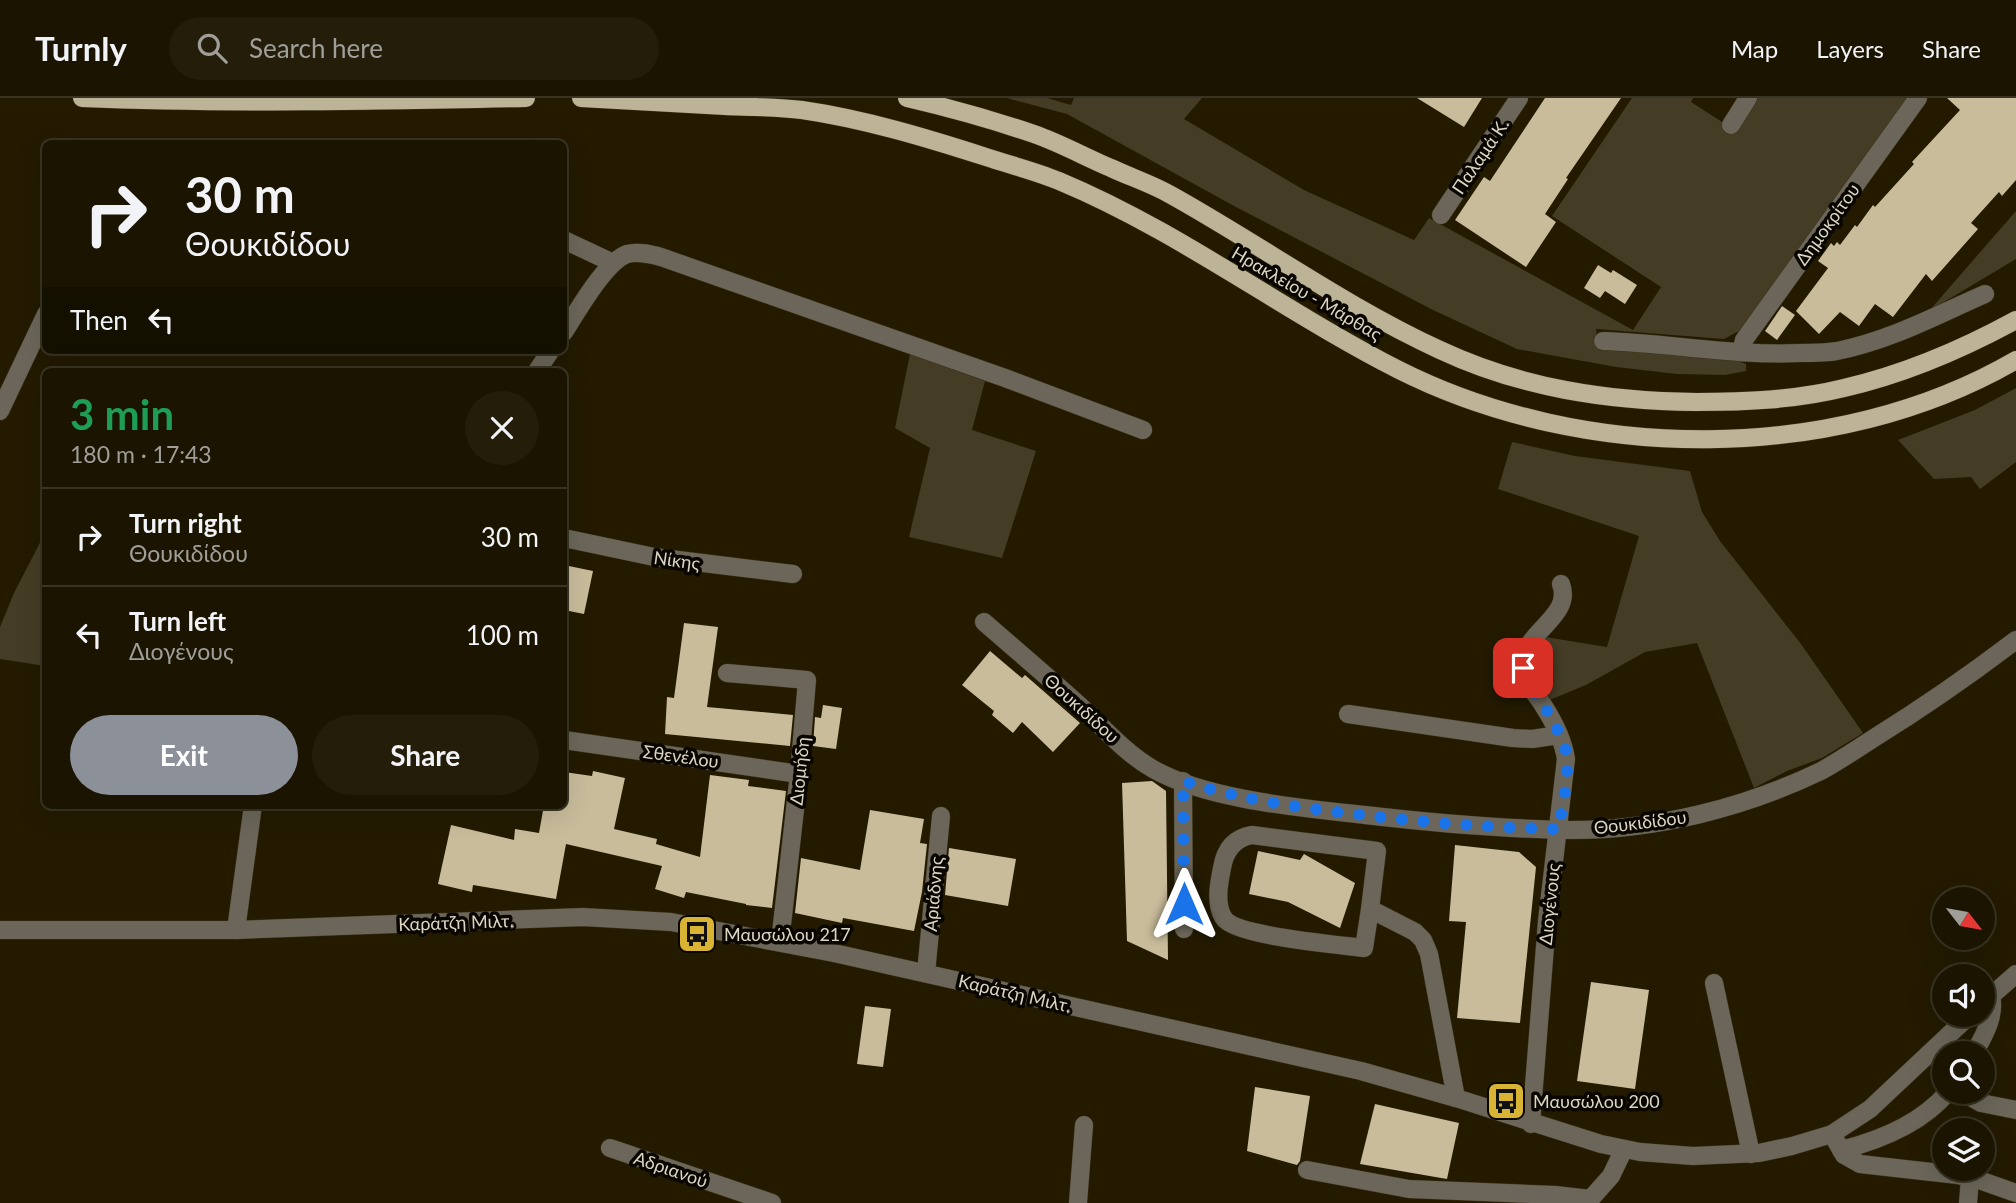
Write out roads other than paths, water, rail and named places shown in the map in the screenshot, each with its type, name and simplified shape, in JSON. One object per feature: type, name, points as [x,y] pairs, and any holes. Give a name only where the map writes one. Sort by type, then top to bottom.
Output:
[{"type":"main road","points":[[82,98],[148,101],[526,98]]},
{"type":"main road","name":"Ηρακλείου - Μάρθας","points":[[580,98],[801,110],[918,135],[1044,176],[1152,225],[1314,323],[1420,380],[1515,414],[1585,430],[1661,439],[1744,437],[1831,427],[1935,398],[1971,384],[2016,360]]},
{"type":"main road","name":"Ηρακλείου - Μάρθας","points":[[908,98],[1036,135],[1156,188],[1385,322],[1437,349],[1495,372],[1566,391],[1646,401],[1732,402],[1791,398],[1847,388],[1912,368],[1962,348],[2016,320]]},
{"type":"street","name":"Παλαμά Κ.","points":[[1441,215],[1519,98]]},
{"type":"street","points":[[1731,125],[1748,98]]},
{"type":"street","name":"Δημοκρίτου","points":[[1741,352],[1744,340],[1918,98]]},
{"type":"street","points":[[567,241],[613,263]]},
{"type":"street","points":[[567,328],[613,263],[634,253],[661,257],[1143,430]]},
{"type":"street","points":[[1603,341],[1642,342],[1741,352],[1835,352],[1888,338],[1986,294]]},
{"type":"street","points":[[0,411],[42,322]]},
{"type":"street","name":"Νίκης","points":[[567,539],[654,557],[793,574]]},
{"type":"street","name":"Διογένους","points":[[1531,1124],[1548,908],[1566,759],[1563,742],[1526,680],[1523,661],[1528,645],[1559,609],[1564,598],[1562,584]]},
{"type":"street","name":"Θουκιδίδου","points":[[984,622],[1125,748],[1153,768],[1183,781],[1247,798],[1323,810],[1464,825],[1559,829],[1611,828],[1665,821],[1727,807],[1787,785],[1831,765],[1924,707],[2016,640]]},
{"type":"street","name":"Διομήδη","points":[[727,673],[807,680],[780,942]]},
{"type":"street","points":[[1348,714],[1513,738],[1532,739],[1559,735]]},
{"type":"street","name":"Σθενέλου","points":[[567,740],[799,774]]},
{"type":"street","points":[[1183,781],[1184,929]]},
{"type":"street","points":[[236,930],[252,809]]},
{"type":"street","name":"Αριάδνης","points":[[926,973],[940,816]]},
{"type":"street","points":[[1252,835],[1377,850],[1370,909],[1364,948],[1245,931],[1228,923],[1221,914],[1219,896],[1223,860],[1232,844],[1252,835]]},
{"type":"street","points":[[1370,909],[1415,932],[1423,940],[1429,954],[1456,1098]]},
{"type":"street","name":"Καράτζη Μιλτ.","points":[[0,930],[236,930],[614,918],[671,922],[926,973],[1328,1064],[1456,1098],[1531,1124],[1624,1149],[1693,1156],[1751,1154],[1832,1134],[1870,1109],[1957,1027]]},
{"type":"street","points":[[1995,992],[2016,974]]},
{"type":"street","points":[[1714,983],[1751,1154]]},
{"type":"street","points":[[1841,1150],[1867,1143],[1908,1124],[1935,1104]]},
{"type":"street","points":[[1990,1104],[2016,1110]]},
{"type":"street","points":[[1078,1203],[1084,1125]]},
{"type":"street","points":[[1832,1134],[1849,1159],[1860,1164],[1932,1173]]},
{"type":"street","name":"Αδριανού","points":[[610,1149],[772,1203]]},
{"type":"street","points":[[1307,1170],[1409,1189],[1555,1195],[1589,1201],[1611,1176],[1624,1149]]},
{"type":"street","points":[[1968,1203],[1970,1181]]},
{"type":"street","points":[[1979,1181],[2016,1193]]},
{"type":"place","name":"Μαυσώλου 217","points":[[697,934]]},
{"type":"place","name":"Μαυσώλου 200","points":[[1506,1101]]}]
